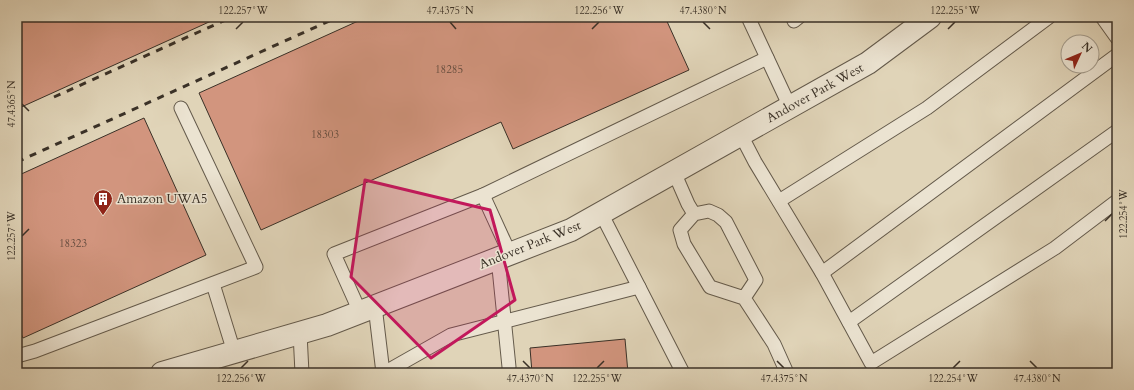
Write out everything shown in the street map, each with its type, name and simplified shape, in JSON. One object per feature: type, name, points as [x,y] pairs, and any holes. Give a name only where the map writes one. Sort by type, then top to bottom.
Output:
[{"type":"street","name":"Andover Park West","points":[[162,373],[327,325],[570,230],[868,63],[918,20]]},
{"type":"lane","points":[[748,17],[790,107]]},
{"type":"lane","points":[[779,201],[927,108],[1049,17]]},
{"type":"lane","points":[[1102,17],[1117,38]]},
{"type":"lane","points":[[822,273],[1117,55]]},
{"type":"lane","points":[[639,287],[451,335],[384,373],[368,309],[334,254],[483,196],[767,58]]},
{"type":"lane","points":[[17,356],[35,351],[256,267],[181,108]]},
{"type":"lane","points":[[850,322],[1117,131]]},
{"type":"lane","points":[[741,135],[755,162],[850,322],[871,363],[1055,248],[1117,201]]},
{"type":"lane","points":[[674,172],[694,214]]},
{"type":"lane","points":[[483,196],[504,256],[504,321],[509,367]]},
{"type":"lane","points":[[744,298],[756,280],[726,222],[718,214],[709,211],[694,214],[680,230],[684,244],[710,287],[744,298],[774,344],[787,373]]},
{"type":"lane","points":[[601,213],[684,373]]},
{"type":"lane","points":[[213,284],[234,352]]},
{"type":"lane","points":[[300,333],[302,373]]},
{"type":"highlighted area","points":[[365,180],[490,210],[515,300],[431,358],[351,277]]},
{"type":"building","points":[[17,17],[220,17],[17,109]]},
{"type":"building","points":[[367,17],[665,17],[689,70],[513,149],[501,122],[261,230],[199,93]]},
{"type":"building","name":"Amazon UWA5","points":[[144,118],[206,255],[23,338],[17,325],[17,176]]},
{"type":"building","points":[[625,339],[628,373],[532,373],[530,348]]},
{"type":"railway","points":[[54,97],[232,17]]},
{"type":"railway","points":[[17,162],[338,17]]},
{"type":"place","name":"Amazon UWA5","points":[[103,216]]}]
